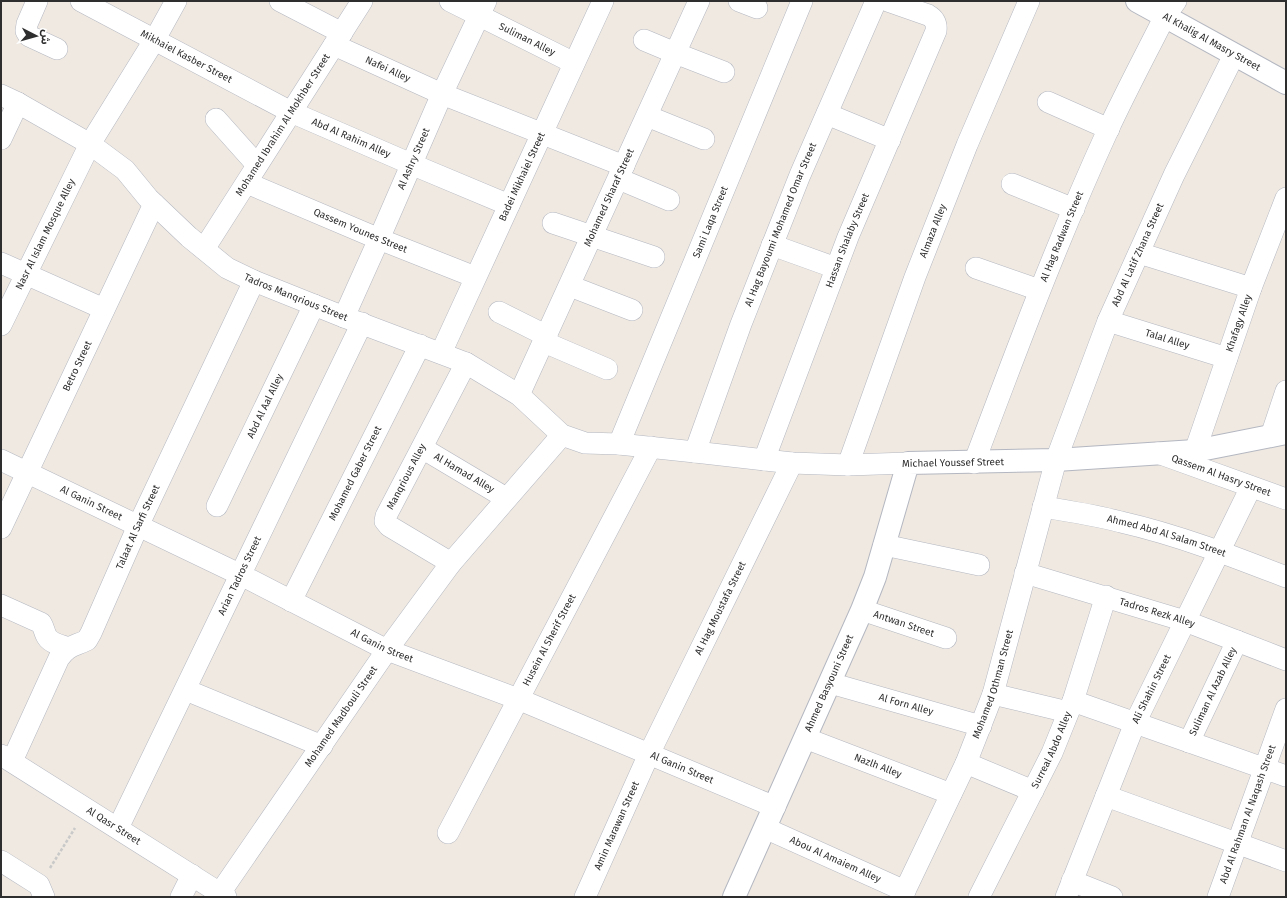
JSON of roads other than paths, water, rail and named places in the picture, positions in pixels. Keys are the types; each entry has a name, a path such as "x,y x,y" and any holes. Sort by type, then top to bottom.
{"street":[{"path":"37,1 27,24 26,31 29,36 57,49"},
{"name":"Mikhaiel Kasber Street","path":"81,1 292,112"},
{"name":"Nasr Al Islam Mosque Alley","path":"1,325 90,144 155,39 176,1"},
{"name":"Nafei Alley","path":"280,1 338,39 442,94 542,134 621,172 669,200"},
{"name":"Mohamed Ibrahim Al Mokhber Street","path":"204,249 362,1"},
{"name":"Suliman Alley","path":"450,1 483,8 574,63"},
{"name":"Badei Mikhaiel Street","path":"441,353 603,1"},
{"name":"Mohamed Sharaf Street","path":"519,395 546,339 699,1"},
{"name":"Sami Laqa Street","path":"619,444 802,1"},
{"name":"Al Hag Bayoumi Mohamed Omar Street","path":"695,452 741,324 772,244 876,1"},
{"name":"Hassan Shalaby Street","path":"764,460 848,237 933,37 936,24 934,19 928,15 888,1"},
{"name":"Almaza Alley","path":"848,465 915,277 967,145 1029,1"},
{"name":"Al Khalig Al Masry Street","path":"1137,1 1171,9 1234,56 1286,83"},
{"name":"Al Ashry Street","path":"353,320 379,240 442,94 483,8"},
{"name":"Al Hag Radwan Street","path":"974,463 1039,290 1074,209 1109,129 1171,9"},
{"path":"644,40 724,72"},
{"name":"Abd Al Latif Zhana Street","path":"1056,460 1108,321 1174,175 1234,56"},
{"path":"1,139 9,99"},
{"name":"Tadros Manqrious Street","path":"9,99 90,144 126,170 154,204 189,237 227,268 254,281 314,305 466,363 519,395 562,435 585,443 619,444"},
{"path":"1048,102 1109,129"},
{"name":"Abd Al Rahim Alley","path":"292,112 509,205"},
{"path":"827,114 890,140"},
{"path":"647,116 704,139"},
{"path":"216,120 252,174"},
{"name":"Qassem Younes Street","path":"252,174 379,240 475,277"},
{"path":"1012,184 1074,209"},
{"name":"Khafagy Alley","path":"1195,451 1251,288 1286,198"},
{"name":"Betro Street","path":"1,528 154,204"},
{"path":"553,223 654,258"},
{"path":"772,244 836,268"},
{"path":"1139,253 1251,288"},
{"path":"1,263 104,309"},
{"path":"976,268 1039,290"},
{"name":"Talaat Al Sarfi Street","path":"68,648 87,640 89,637 138,526 254,281"},
{"path":"570,286 632,310"},
{"name":"Abd Al Aal Alley","path":"217,506 314,305"},
{"path":"498,312 546,339 607,368"},
{"name":"Arian Tadros Street","path":"118,828 241,575 353,320"},
{"name":"Talal Alley","path":"1108,321 1226,358"},
{"name":"Mohamed Gaber Street","path":"291,601 420,345"},
{"name":"Manqrious Alley","path":"450,563 389,526 385,520 466,363"},
{"path":"1279,434 1286,391"},
{"name":"Michael Youssef Street","path":"619,444 792,463 848,465 1056,460 1195,451 1279,434"},
{"name":"Mohamed Madbouli Street","path":"223,895 387,650 450,563 562,435"},
{"name":"Husein Al Sherif Street","path":"448,833 651,447"},
{"name":"Al Hamad Alley","path":"422,448 506,498"},
{"name":"Qassem Al Hasry Street","path":"1157,453 1286,498"},
{"name":"Al Ganin Street","path":"1,460 241,575 387,650 518,699 775,807"},
{"name":"Mohamed Othman Street","path":"904,894 966,763 993,694 1056,460"},
{"name":"Al Hag Moustafa Street","path":"650,754 792,463"},
{"name":"Ahmed Basyouni Street","path":"734,897 862,610 875,577 908,463"},
{"name":"Ali Shahin Street","path":"1069,889 1136,723 1251,487"},
{"name":"Ahmed Abd Al Salam Street","path":"1043,507 1082,513 1122,522 1220,552 1286,578"},
{"path":"884,545 979,565"},
{"name":"Tadros Rezk Alley","path":"1026,573 1185,621 1286,660"},
{"name":"Surreal Abdo Alley","path":"979,897 1052,753 1070,707 1106,596"},
{"path":"1,605 41,623 50,641 68,648 59,658 6,758"},
{"name":"Antwan Street","path":"862,610 946,638"},
{"name":"Suliman Al Azab Alley","path":"1189,742 1236,641"},
{"name":"Al Forn Alley","path":"830,683 981,726"},
{"path":"186,690 322,746"},
{"path":"993,694 1070,707 1136,723 1286,776"},
{"name":"Abd Al Rahman Al Naqash Street","path":"1218,897 1286,709"},
{"name":"Nazlh Alley","path":"805,738 951,794"},
{"name":"Amin Marawan Street","path":"585,897 650,754"},
{"name":"Al Qasr Street","path":"6,758 223,895"},
{"path":"966,763 1033,791"},
{"path":"1106,796 1286,861"},
{"name":"Abou Al Amaiem Alley","path":"765,828 904,894"},
{"path":"1,861 42,891"},
{"path":"181,897 192,875"},
{"path":"1069,889 1112,897"}]}
